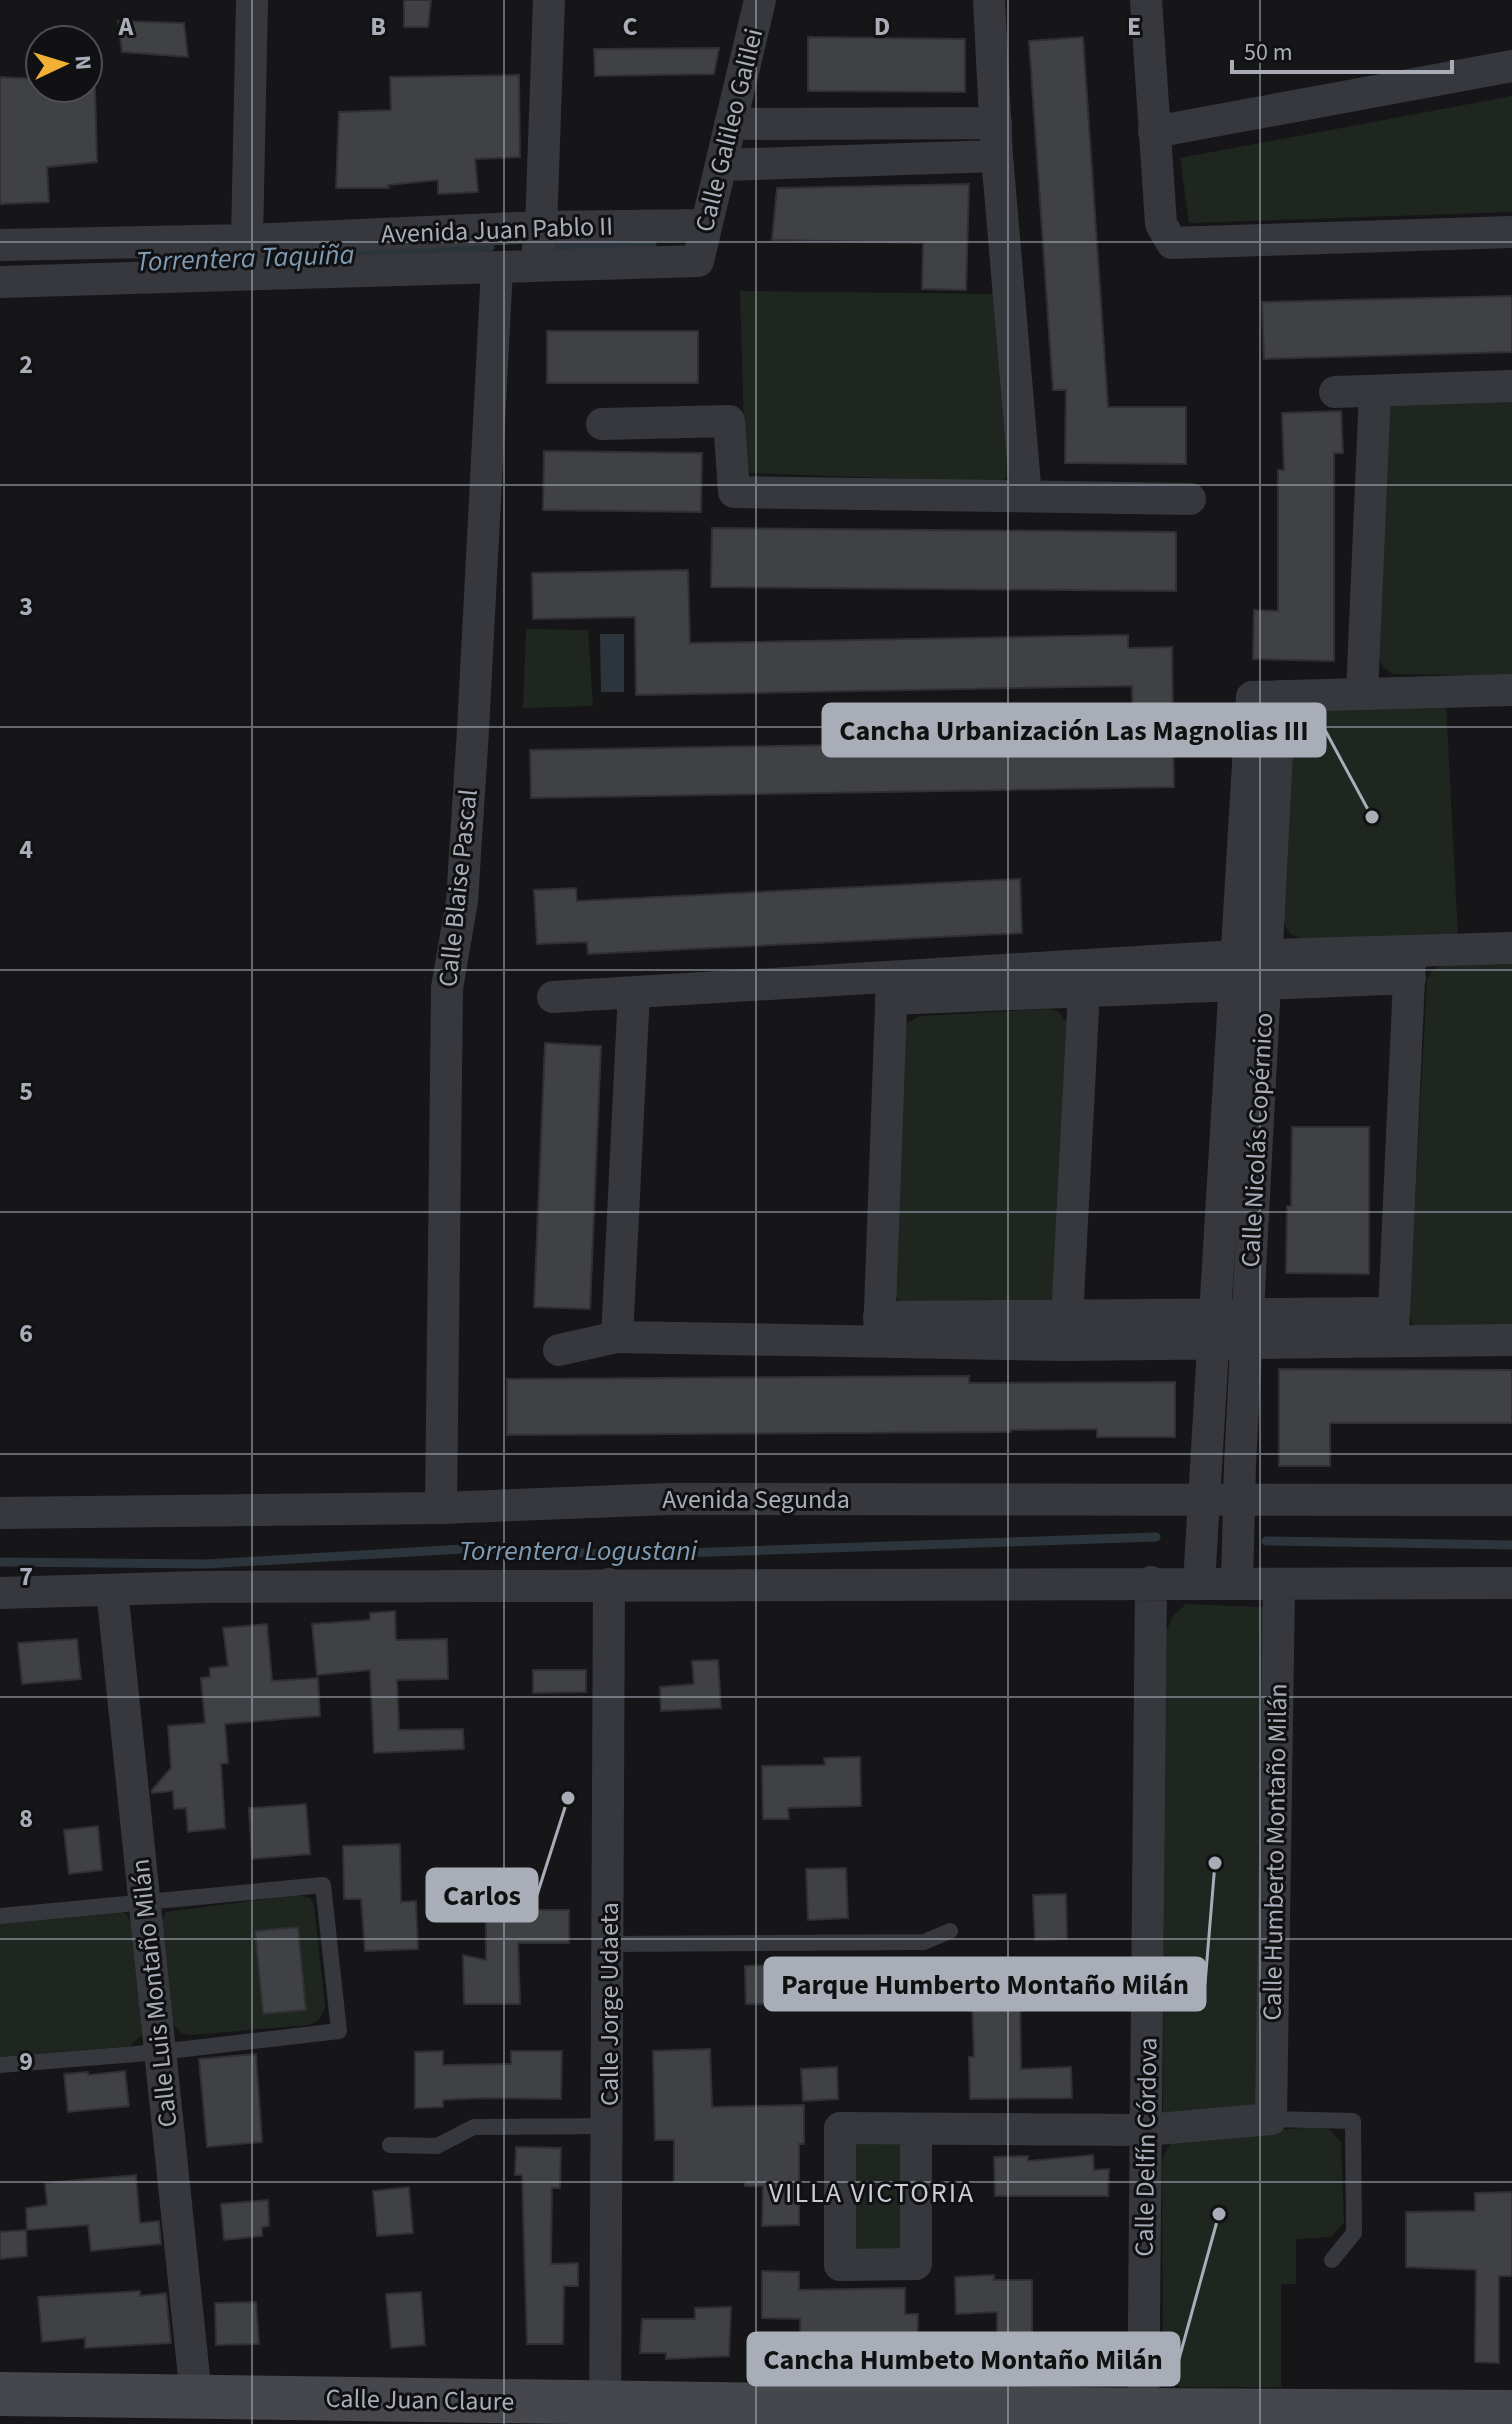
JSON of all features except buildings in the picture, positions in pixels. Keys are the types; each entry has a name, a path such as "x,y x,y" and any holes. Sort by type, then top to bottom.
{"street":[{"path":"247,240 252,0"},
{"path":"535,267 541,227 549,0"},
{"name":"Calle Galileo Galilei","path":"698,261 760,0"},
{"path":"989,0 997,156 1026,496"},
{"path":"1146,0 1161,224 1172,243 1512,232"},
{"path":"1154,132 1512,66"},
{"path":"730,124 996,123"},
{"path":"722,165 997,156"},
{"name":"Avenida Juan Pablo II","path":"0,245 247,240 541,227 705,225"},
{"name":"Avenida Juan Pablo II","path":"0,282 698,261"},
{"name":"Calle Blaise Pascal","path":"441,1508 447,988 462,901 497,268"},
{"path":"1335,392 1512,386"},
{"path":"1375,391 1362,694 1512,690"},
{"path":"602,424 729,421 734,492 1190,499"},
{"name":"Calle Nicolás Copérnico","path":"1199,1583 1214,1330 1250,970 1266,696 1362,694"},
{"path":"553,997 634,992 892,987 1410,964 1512,948"},
{"path":"1394,1328 1410,964"},
{"name":"Calle Nicolás Copérnico","path":"1237,1584 1247,1329 1250,970"},
{"path":"1066,1332 1085,978"},
{"path":"879,1330 892,987"},
{"path":"617,1337 634,992"},
{"path":"559,1350 617,1337 879,1330 1066,1332 1394,1328 1512,1340"},
{"name":"Avenida Segunda","path":"0,1513 441,1508 668,1499 1512,1500"},
{"name":"Calle Delfín Córdova","path":"1143,2417 1151,1582"},
{"path":"0,1593 215,1587 609,1584 1512,1583"},
{"name":"Calle Jorge Udaeta","path":"606,2414 609,1584"},
{"name":"Calle Humberto Montaño Milán","path":"1271,2119 1279,1585"},
{"name":"Calle Luis Montaño Milán","path":"112,1590 196,2396"},
{"path":"916,2129 916,2264 840,2265 840,2128 1146,2130 1271,2119"},
{"name":"Calle Juan Claure","path":"0,2394 80,2409 196,2396 606,2414 1143,2417 1512,2412"}],"lane":[{"path":"0,1916 323,1885 339,2031 160,2052 0,2065"},
{"path":"609,1944 924,1942 950,1931"},
{"path":"1271,2119 1353,2121 1354,2233 1332,2260"},
{"path":"390,2145 437,2146 474,2127 609,2126"}],"shaded area":[{"path":"1512,96 1512,212 1189,223 1180,158"},
{"path":"740,291 998,294 1014,465 1008,476 1001,482 750,473 745,464"},
{"path":"1512,399 1512,676 1392,674 1383,667 1378,657 1390,406 1402,402"},
{"path":"526,629 588,630 593,706 523,708"},
{"path":"600,634 624,634 624,692 601,692"},
{"path":"1446,702 1458,937 1305,941 1290,934 1282,921 1291,721 1304,711"},
{"path":"1512,964 1512,1332 1421,1331 1412,1323 1409,1313 1427,980 1432,970 1442,965"},
{"path":"1058,1011 1069,1025 1054,1296 1047,1302 901,1303 896,1296 904,1025 920,1016"},
{"path":"1186,1604 1262,1607 1269,1620 1257,2110 1163,2114 1165,1634 1173,1616"},
{"path":"297,1895 310,1898 314,1905 325,2006 320,2018 308,2025 190,2035 181,2033 169,2020 160,1924 166,1912"},
{"path":"119,1911 126,1914 131,1922 142,2035 130,2046 0,2057 0,1921"},
{"path":"1320,2127 1330,2130 1341,2142 1344,2223 1331,2237 1296,2239 1296,2284 1281,2284 1281,2387 1181,2387 1173,2383 1163,2367 1162,2170 1168,2146 1180,2136"},
{"path":"893,2138 903,2147 900,2250 894,2253 851,2249 851,2140"}],"waterway":[{"name":"Torrentera Taquiña","path":"549,247 652,244"},
{"name":"Torrentera Taquiña","path":"166,261 490,247"},
{"name":"Torrentera Logustani","path":"0,1562 206,1564 480,1548 625,1555 1156,1537"},
{"name":"Torrentera Logustani","path":"1266,1541 1512,1545"}],"place":[{"name":"Cancha Urbanización Las Magnolias III","path":"1372,817"},
{"name":"Carlos","path":"568,1798"},
{"name":"Parque Humberto Montaño Milán","path":"1215,1863"},
{"name":"Cancha Humbeto Montaño Milán","path":"1219,2214"}],"district":[{"name":"VILLA VICTORIA","path":"872,2193"}]}
